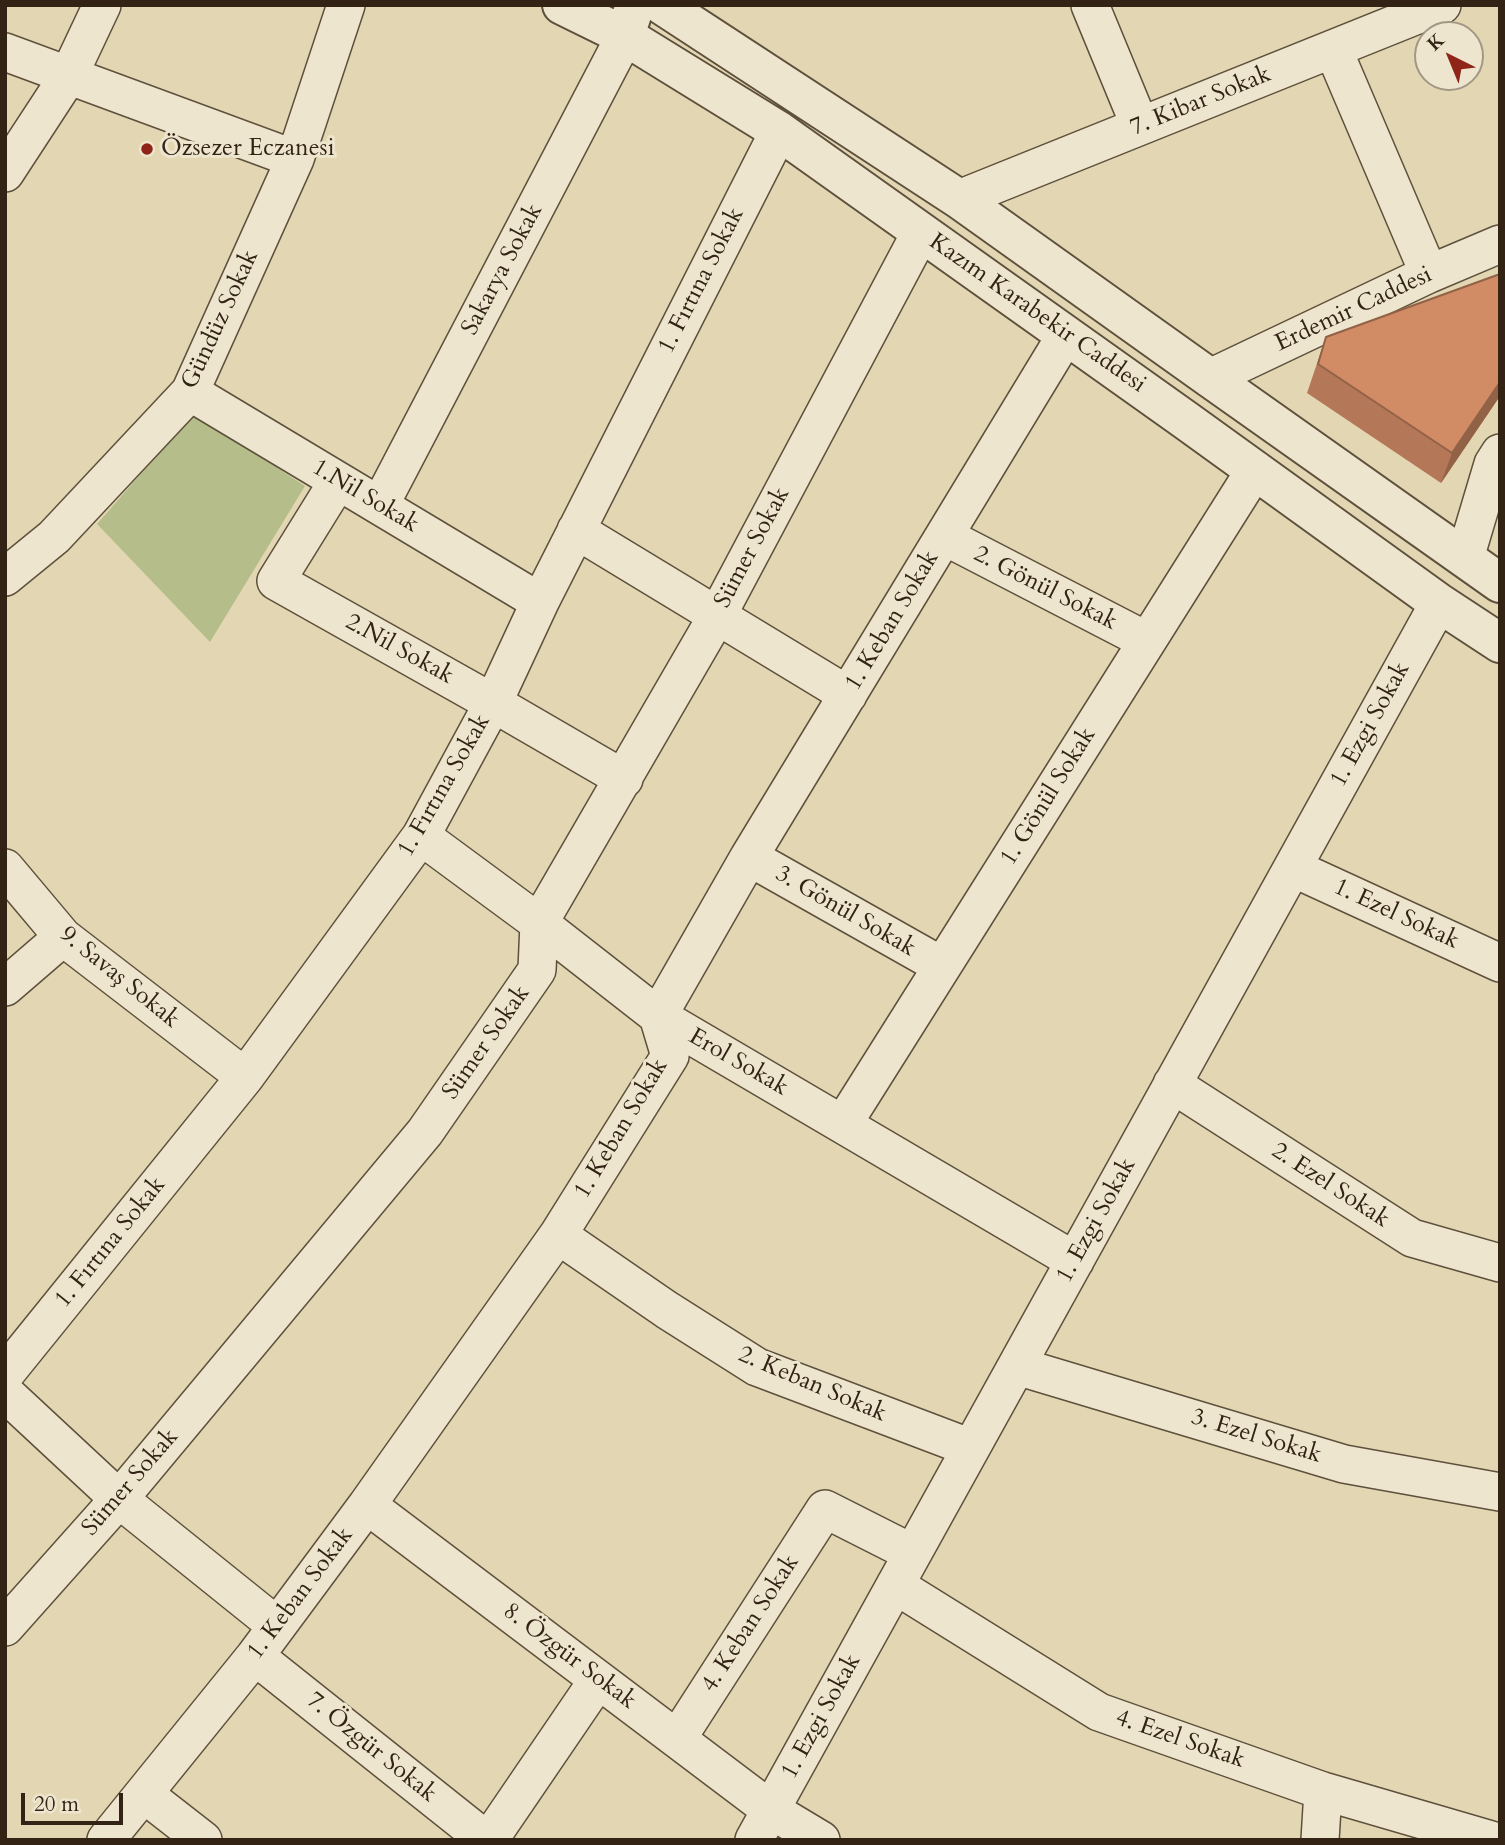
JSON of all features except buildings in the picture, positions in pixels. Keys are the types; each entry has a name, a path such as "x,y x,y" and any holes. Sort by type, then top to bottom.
{"street":[{"path":"5,173 69,75 102,5"},
{"name":"Gündüz Sokak","path":"5,578 54,537 190,392 295,159 346,5"},
{"name":"Kazım Karabekir Caddesi","path":"562,5 630,21 920,232 1439,603 1500,643"},
{"name":"Kazım Karabekir Caddesi","path":"662,5 959,198 1500,583"},
{"path":"1090,5 1140,126"},
{"name":"7. Kibar Sokak","path":"959,198 1442,5"},
{"name":"Sakarya Sokak","path":"380,505 630,21"},
{"path":"1333,49 1429,274"},
{"path":"5,52 295,159"},
{"name":"1. Fırtına Sokak","path":"5,1374 245,1077 421,836 493,703 576,530 779,131"},
{"name":"Sümer Sokak","path":"5,1627 119,1499 425,1132 537,970 539,923 717,616 920,232"},
{"name":"Erdemir Caddesi","path":"1210,379 1429,274 1500,244"},
{"name":"1. Keban Sokak","path":"107,1840 255,1656 368,1505 558,1235 670,1056 658,1016 749,857 1066,335"},
{"path":"1184,419 1210,379"},
{"name":"1.Nil Sokak","path":"190,392 540,602"},
{"path":"1439,603 1465,558 1493,464 1500,453"},
{"name":"1. Gönül Sokak","path":"843,1124 1255,470"},
{"name":"2.Nil Sokak","path":"338,481 276,581 624,779"},
{"path":"1465,558 1500,525"},
{"path":"576,530 848,695"},
{"name":"2. Gönül Sokak","path":"944,536 1147,641"},
{"name":"1. Ezgi Sokak","path":"762,1825 1439,603"},
{"name":"Erol Sokak","path":"421,836 658,1016 1075,1261"},
{"name":"3. Gönül Sokak","path":"749,857 942,966"},
{"name":"9. Savaş Sokak","path":"5,868 63,937 245,1077"},
{"name":"1. Ezel Sokak","path":"1293,868 1500,963"},
{"path":"5,987 63,937"},
{"name":"2. Ezel Sokak","path":"1172,1084 1412,1238 1500,1263"},
{"name":"2. Keban Sokak","path":"558,1235 667,1310 757,1367 971,1448"},
{"name":"3. Ezel Sokak","path":"1017,1366 1344,1464 1500,1492"},
{"path":"5,1393 119,1499 277,1626"},
{"name":"8. Özgür Sokak","path":"368,1505 677,1739 762,1825 821,1840"},
{"name":"4. Keban Sokak","path":"677,1739 825,1509 912,1553"},
{"name":"4. Ezel Sokak","path":"895,1585 1099,1712 1323,1791 1491,1840"},
{"name":"7. Özgür Sokak","path":"255,1656 488,1840"},
{"path":"488,1840 598,1680"},
{"path":"1320,1840 1323,1791"},
{"path":"144,1794 203,1840"}],"green space":[{"path":"194,413 305,486 210,642 97,524"}],"place":[{"name":"Özsezer Eczanesi","path":"147,149"}]}
